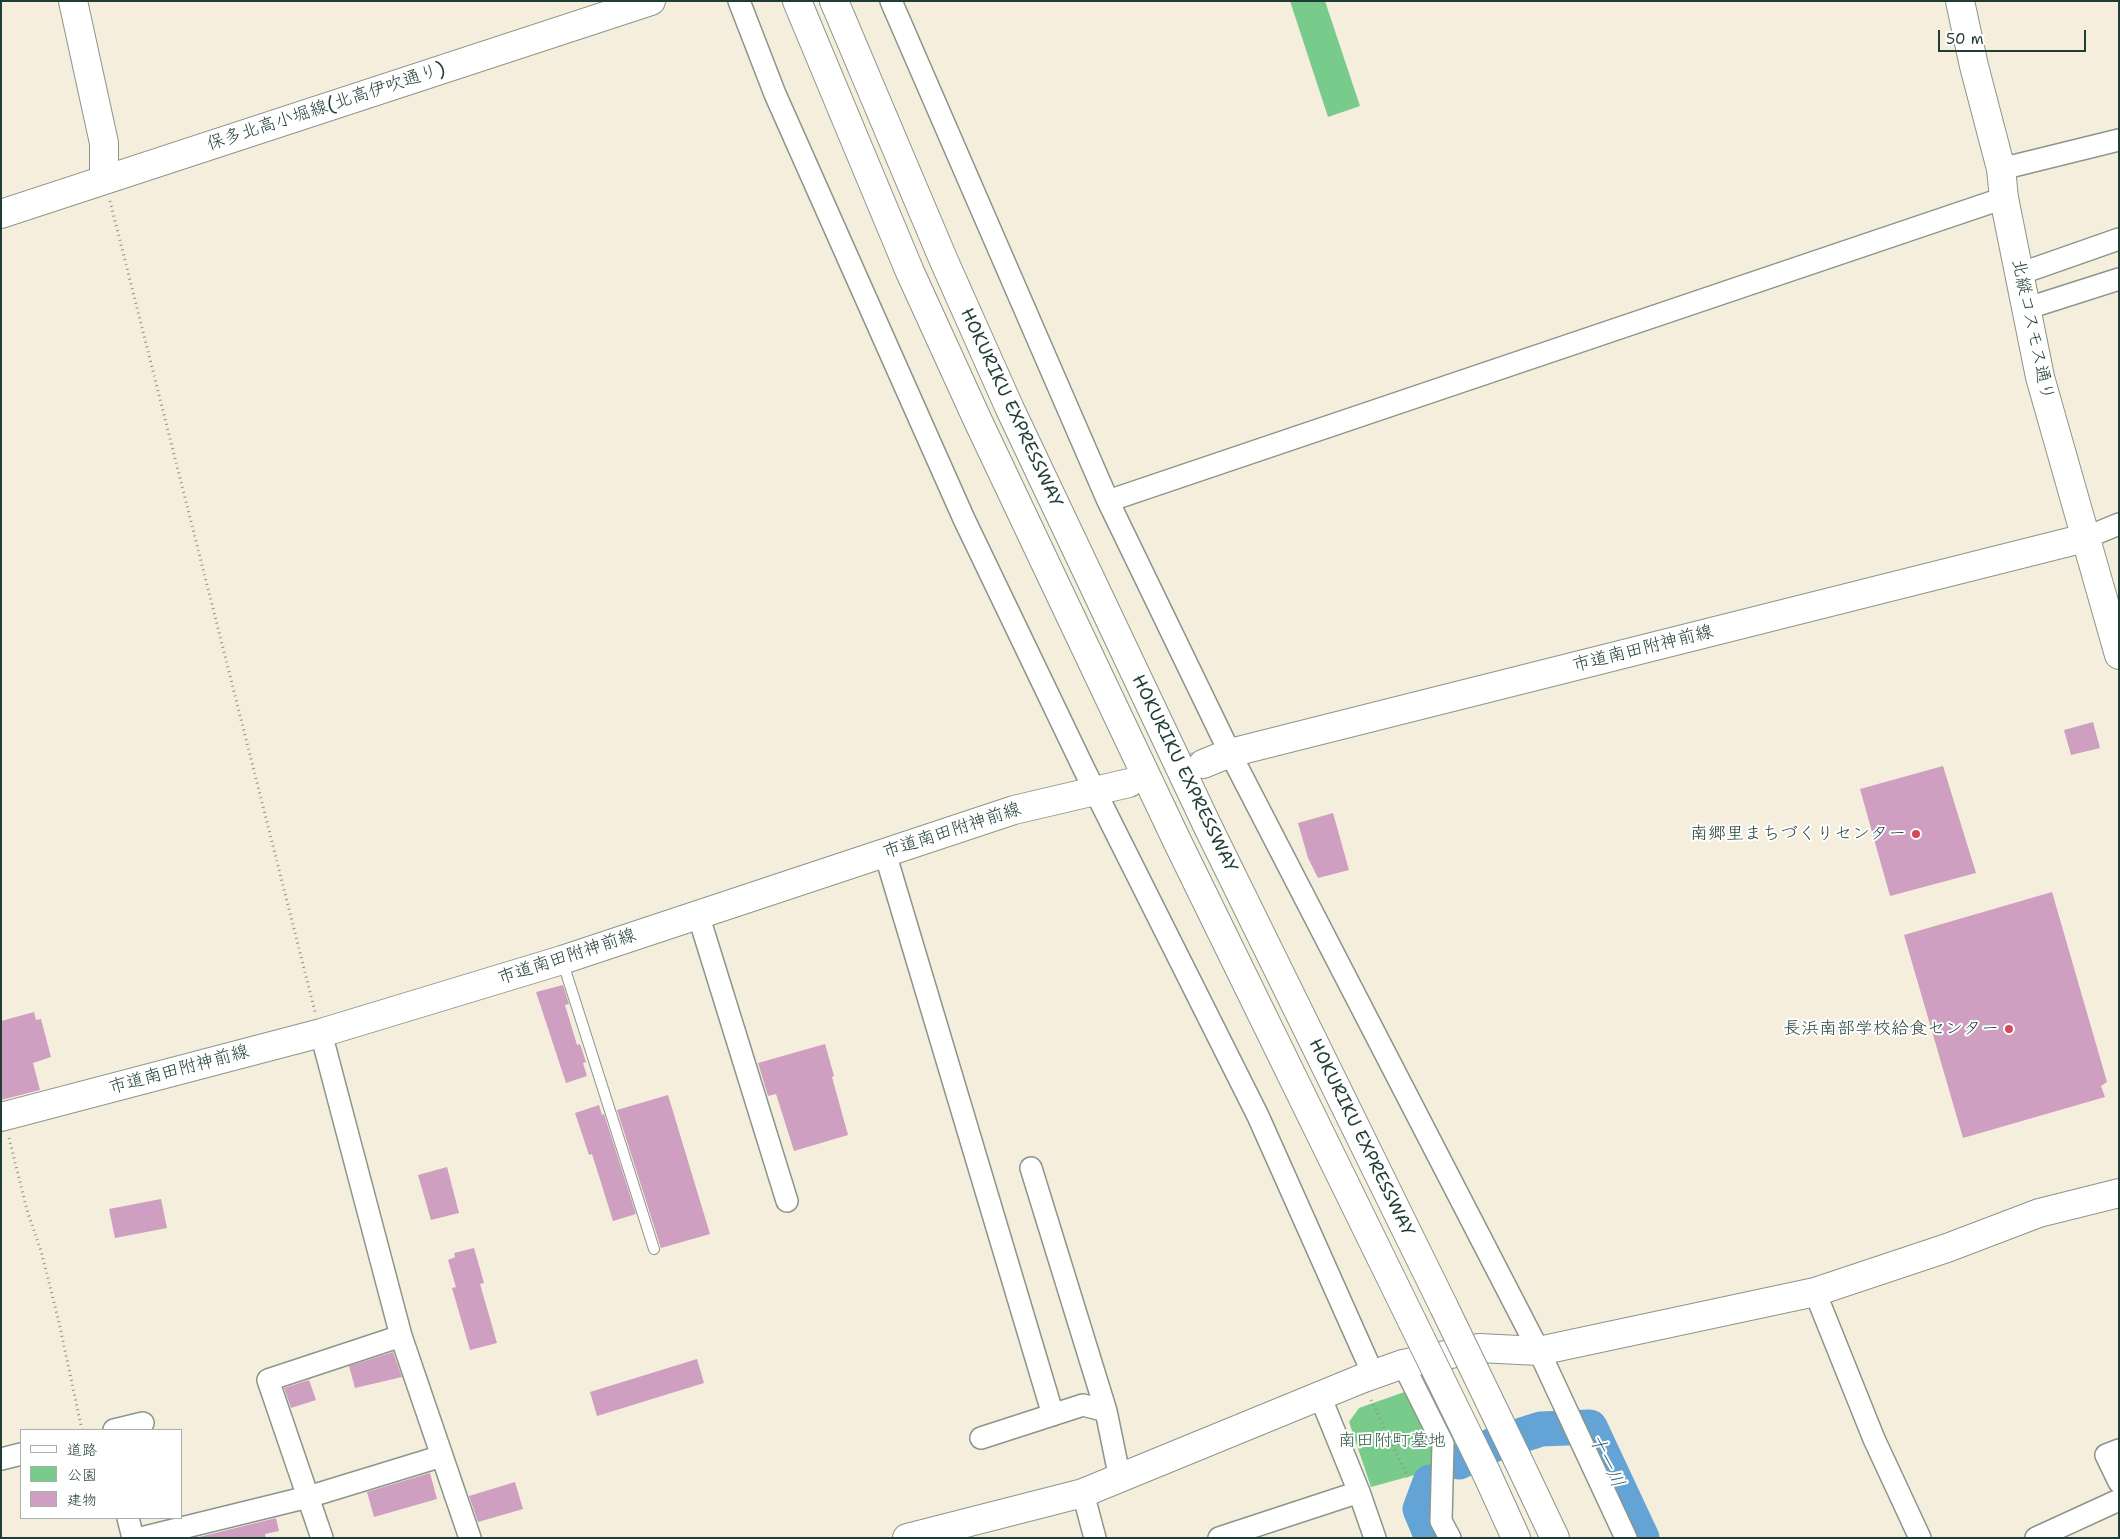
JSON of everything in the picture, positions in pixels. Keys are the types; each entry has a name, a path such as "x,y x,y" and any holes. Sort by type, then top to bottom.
{"main road":[{"path":"73,1 104,143 104,179"},
{"name":"保多北高小堀線(北高伊吹通り)","path":"1,214 651,1"},
{"name":"北縦コスモス通り","path":"1960,1 1974,66 2001,169 2004,198 2040,377 2119,655"},
{"name":"HOKURIKU EXPRESSWAY","path":"836,5 944,261 1014,418 1208,827 1444,1307 1554,1538"},
{"name":"HOKURIKU EXPRESSWAY","path":"801,11 902,254 978,421 1178,843 1486,1472 1516,1538"},
{"name":"市道南田附神前線","path":"1203,764 1230,753 2085,538"},
{"name":"市道南田附神前線","path":"3,1117 321,1033 562,960 1014,810 1129,783"},
{"path":"906,1538 1083,1493 1367,1376 1403,1364 1479,1348 1539,1351 1815,1292 1947,1248 2039,1213 2119,1193"}],"street":[{"path":"739,1 779,103 964,519 1095,791 1258,1116 1367,1376"},
{"path":"891,1 1108,501 1230,753 1539,1351 1626,1538"},
{"path":"2001,169 2119,140"},
{"path":"1108,501 2004,198"},
{"path":"2019,274 2119,238"},
{"path":"2025,309 2119,279"},
{"path":"2085,538 2119,524"},
{"path":"885,853 1053,1415"},
{"path":"698,914 787,1202"},
{"path":"321,1033 401,1336 470,1538"},
{"path":"1031,1168 1106,1411 1120,1479"},
{"path":"1815,1292 1874,1440 1920,1538"},
{"path":"322,1538 268,1380 401,1336"},
{"path":"1403,1364 1443,1444 1441,1521 1450,1538"},
{"path":"1320,1396 1359,1492 1375,1538"},
{"path":"981,1438 1084,1405 1106,1411"},
{"path":"118,1429 143,1423"},
{"path":"2119,1450 2106,1455 2119,1482"},
{"path":"1,1459 20,1454"},
{"path":"141,1538 308,1497 442,1456"},
{"path":"1219,1538 1359,1492"},
{"path":"1083,1493 1095,1538"},
{"path":"2036,1538 2119,1500"},
{"path":"128,1519 132,1538"}],"lane":[{"path":"562,960 654,1249"}],"path":[{"path":"104,179 321,1033"},
{"path":"3,1117 58,1318 82,1429"},
{"path":"1367,1376 1408,1477"}],"green space":[{"path":"1290,1 1325,1 1360,106 1328,117"},
{"name":"南田附町墓地","path":"1410,1390 1440,1468 1371,1487 1349,1422 1359,1408"}],"building":[{"path":"2093,722 2100,748 2071,755 2064,730"},
{"path":"1943,766 1976,873 1890,896 1860,789"},
{"path":"1333,813 1349,870 1318,878 1308,858 1298,823"},
{"path":"2052,892 2107,1082 2101,1086 2105,1097 1963,1138 1904,935"},
{"path":"563,985 569,1004 565,1005 577,1045 580,1044 586,1062 583,1063 587,1076 566,1083 536,992"},
{"path":"34,1012 36,1020 41,1019 51,1057 33,1063 40,1090 1,1100 1,1021"},
{"path":"825,1044 848,1135 794,1151 776,1094 768,1096 758,1063"},
{"path":"668,1095 710,1234 661,1248 617,1110"},
{"path":"599,1105 602,1115 604,1114 636,1214 613,1221 592,1154 589,1155 575,1113"},
{"path":"447,1167 459,1213 431,1220 418,1175"},
{"path":"161,1199 167,1228 115,1238 109,1209"},
{"path":"474,1248 484,1283 480,1284 497,1343 470,1350 452,1288 456,1287 448,1260 455,1257 454,1253"},
{"path":"393,1352 402,1377 355,1388 349,1366"},
{"path":"697,1359 704,1383 597,1416 590,1392"},
{"path":"309,1380 316,1400 291,1408 284,1388"},
{"path":"430,1473 437,1499 374,1517 367,1492"},
{"path":"515,1482 523,1509 478,1522 469,1496"},
{"path":"276,1518 279,1531 265,1534 266,1538 195,1538"}],"waterway":[{"name":"十一川","path":"1459,1462 1497,1443 1541,1429 1590,1427 1642,1538"},
{"name":"十一川","path":"1430,1482 1420,1509 1432,1538"}],"tunnel":[{"path":"1129,783 1203,764"}],"place":[{"name":"南郷里まちづくりセンター","path":"1916,834"},
{"name":"長浜南部学校給食センター","path":"2009,1029"}]}
